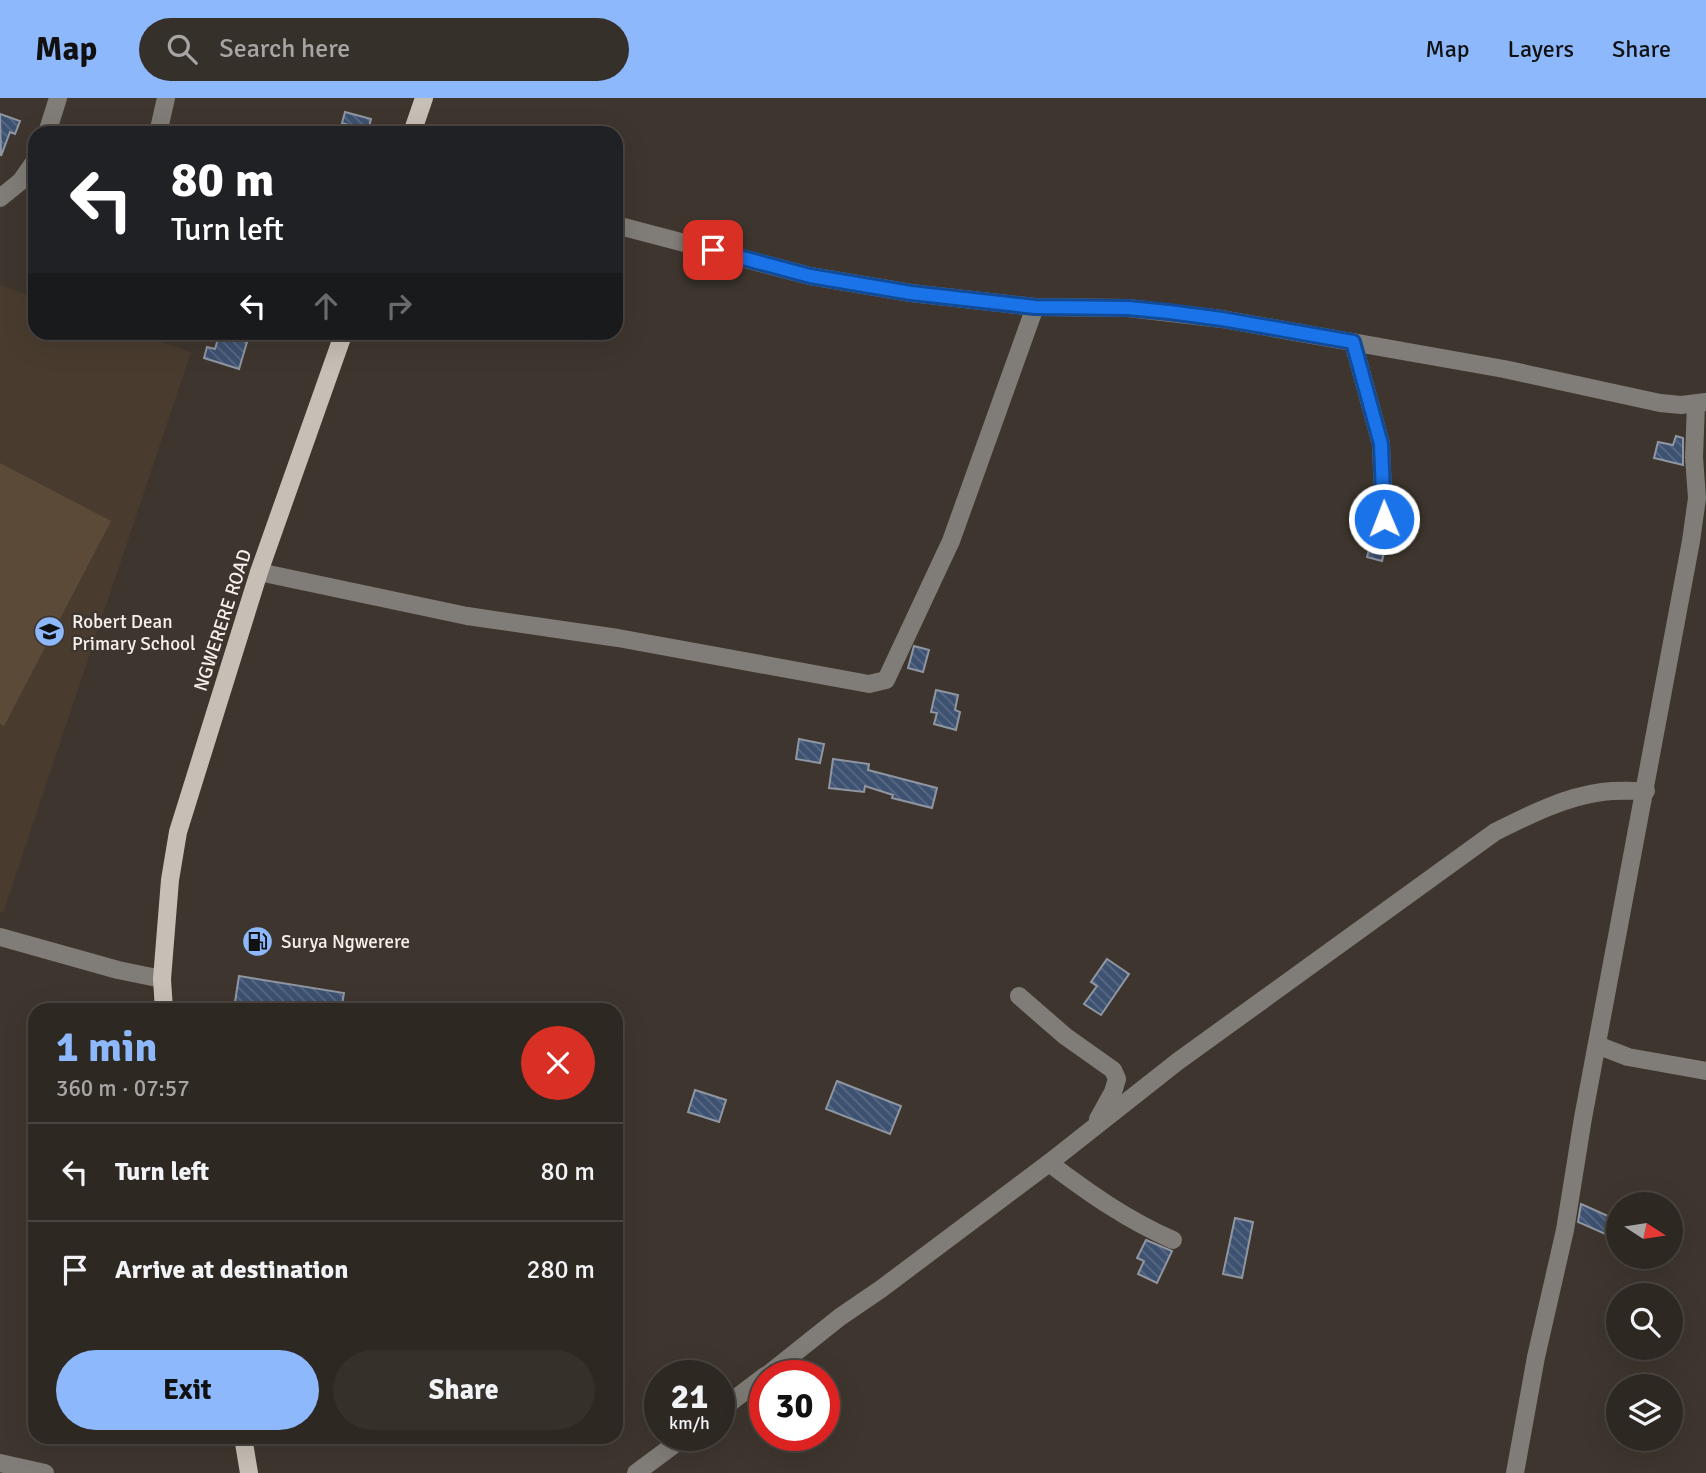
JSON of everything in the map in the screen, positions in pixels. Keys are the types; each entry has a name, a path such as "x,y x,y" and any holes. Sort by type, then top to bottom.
{"main road":[{"path":"414,126 424,98"},
{"name":"NGWERERE ROAD","path":"164,1003 162,979 170,880 178,832 258,572 341,340"},
{"path":"244,1444 249,1473"}],"street":[{"path":"49,126 58,98"},
{"path":"160,126 166,98"},
{"path":"0,198 28,170"},
{"path":"623,227 810,276 911,293 1035,307 1128,308 1222,319 1504,369 1660,403 1701,404 1694,419 1695,516 1565,1230 1536,1357 1515,1473"},
{"path":"258,572 467,616 618,638 869,684 886,680 951,541 1035,307"},
{"path":"1353,342 1381,444 1384,519"},
{"path":"785,1360 1049,1163 1177,1062 1495,832 1540,809 1592,793 1646,791"},
{"path":"0,937 118,970 162,979"},
{"path":"1019,996 1065,1036 1112,1070 1117,1079 1103,1112 1088,1132"},
{"path":"1597,1045 1628,1057 1706,1071"},
{"path":"1049,1163 1130,1220 1173,1240"},
{"path":"735,1399 749,1388"},
{"path":"636,1473 666,1451"},
{"path":"0,1463 45,1473"}],"shaded area":[{"name":"Robert Dean Primary School","path":"0,285 28,295 28,340 156,340 191,352 3,913 0,912"},
{"path":"0,463 111,521 4,726 0,724"}],"building":[{"path":"345,112 371,119 369,126 342,123"},
{"path":"0,114 20,121 15,134 10,132 1,156"},
{"path":"218,340 248,340 239,369 204,358 207,347 215,349"},
{"path":"1676,436 1683,438 1683,465 1654,458 1658,442 1673,445"},
{"path":"1375,526 1384,530 1390,529 1382,561 1367,557"},
{"path":"914,646 929,650 923,672 908,668"},
{"path":"936,690 958,695 955,710 960,712 956,730 934,724 937,713 931,712"},
{"path":"799,739 824,744 820,763 796,759"},
{"path":"833,759 869,764 868,770 937,788 932,808 892,798 893,795 865,786 864,792 829,788"},
{"path":"1107,959 1129,974 1101,1015 1084,1004 1097,986 1091,982"},
{"path":"239,976 344,993 342,1003 235,1002"},
{"path":"837,1081 901,1106 890,1134 826,1109"},
{"path":"695,1090 726,1100 719,1122 688,1112"},
{"path":"1581,1204 1606,1215 1606,1234 1578,1222"},
{"path":"1235,1218 1253,1222 1242,1278 1223,1274"},
{"path":"1146,1240 1172,1251 1157,1283 1138,1274 1144,1261 1137,1258"}],"place":[{"name":"Robert Dean Primary School","path":"49,632"},
{"name":"Surya Ngwerere","path":"258,941"}],"route":[{"path":"713,250 810,276 911,293 1035,307 1128,308 1169,312 1353,342 1381,444 1384,519"}]}
